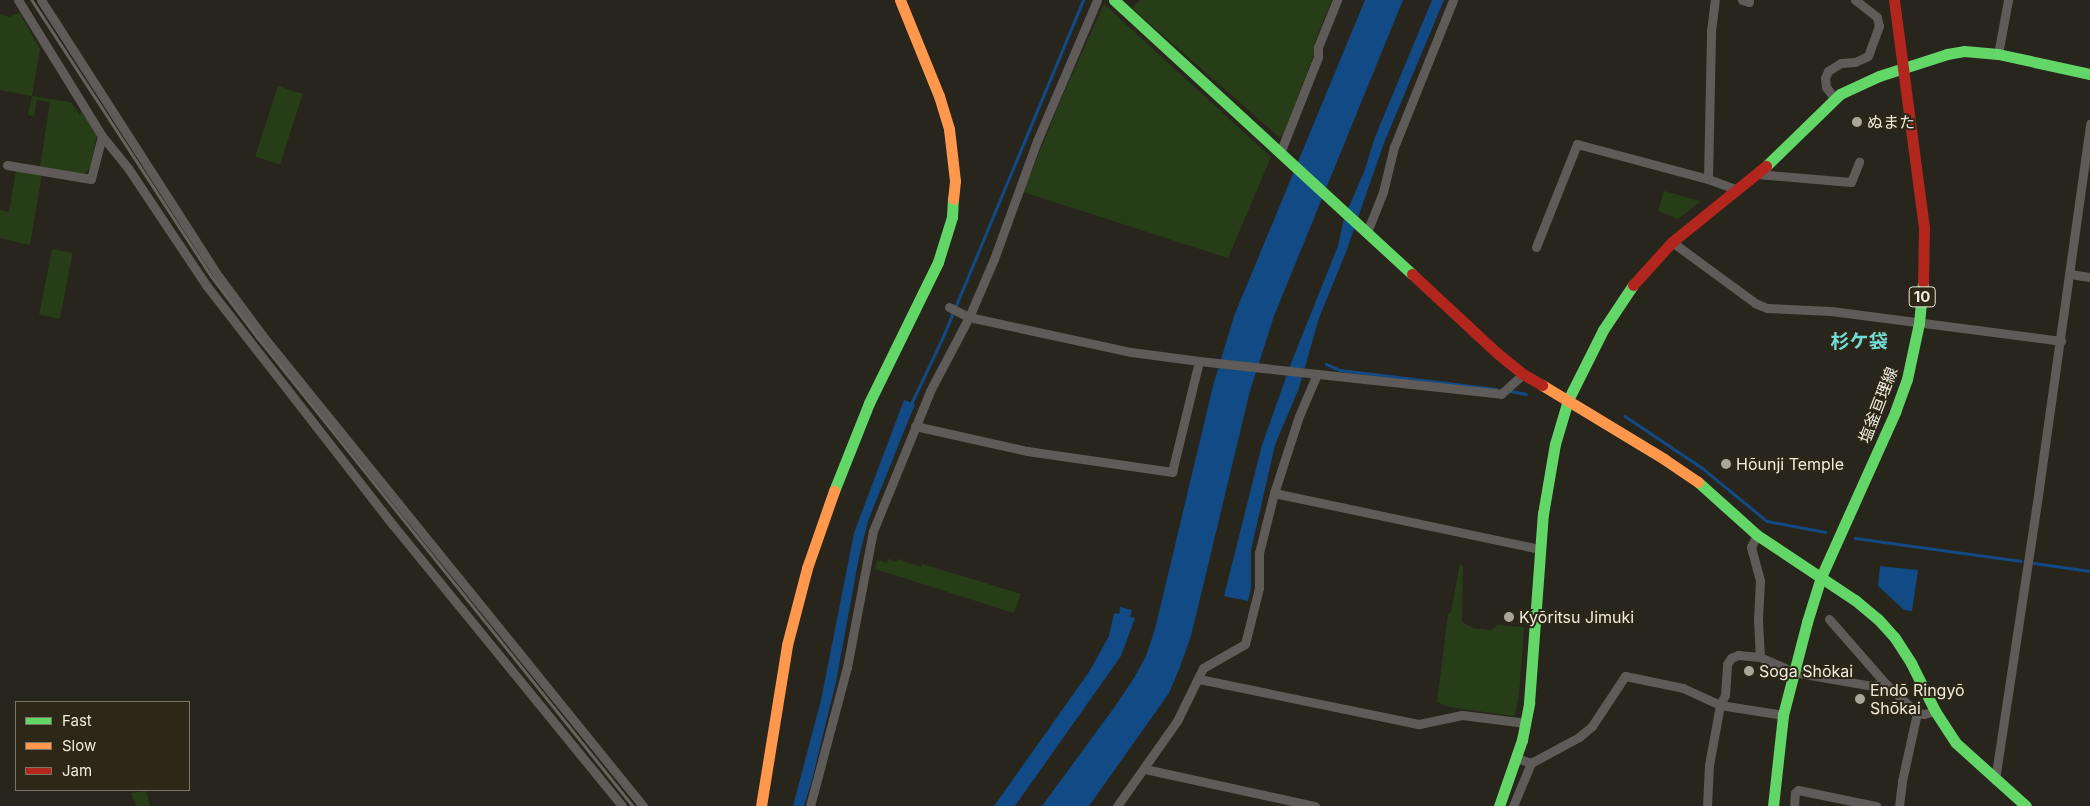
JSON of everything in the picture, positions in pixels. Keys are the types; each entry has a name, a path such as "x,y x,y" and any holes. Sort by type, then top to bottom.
{"street":[{"path":"18,0 102,136 128,168 206,285 393,525 622,806"},
{"path":"41,0 178,215 219,277 251,320 643,806"},
{"path":"761,806 787,645 806,568 845,459 869,403 938,262 952,217 955,181 950,129 939,96 900,0"},
{"path":"810,806 847,667 873,531 930,391 994,259 1037,141 1097,0"},
{"path":"1114,0 1497,353 1523,374 1568,400 1698,483 1757,534 1821,577 1878,619 1895,638 1911,663 1935,711 1956,742 2026,806"},
{"path":"1280,153 1318,57 1318,47 1337,0"},
{"path":"1365,230 1383,192 1394,147 1453,0"},
{"path":"1708,179 1711,31 1715,0"},
{"path":"1742,0 1749,2 1749,0"},
{"path":"1835,99 1826,86 1825,78 1828,71 1841,62 1855,62 1868,56 1879,26 1872,12 1855,0"},
{"name":"塩釜亘理線","path":"1773,806 1783,715 1792,672 1821,577 1895,412 1907,379 1919,323 1924,277 1924,227 1918,171 1901,68 1894,0"},
{"path":"1998,54 2008,0"},
{"path":"1499,806 1526,723 1531,686 1540,549 1549,472 1568,400 1603,330 1632,287 1672,242 1735,189 1757,174 1835,99 1879,76 1964,51 1998,54 2090,74"},
{"path":"1996,780 2070,274 2085,194 2090,124"},
{"path":"7,165 91,179 102,136"},
{"path":"1536,247 1577,144 1708,179 1735,189"},
{"path":"1757,174 1851,182 1859,162"},
{"path":"1672,242 1754,303 1767,308 1831,311 2060,341"},
{"path":"2070,274 2090,277"},
{"path":"950,307 967,316 1131,352 1212,363 1282,369 1501,394 1523,374"},
{"path":"915,426 1028,451 1172,472 1199,361"},
{"path":"1117,806 1145,769 1177,721 1204,668 1245,644 1259,588 1259,553 1274,493 1315,373"},
{"path":"1274,493 1540,549"},
{"path":"1757,534 1751,548 1760,580 1758,620 1760,657"},
{"path":"1829,619 1886,684 1917,713 1924,714 1935,711"},
{"path":"1707,806 1709,765 1720,705 1725,694 1727,664 1731,658 1738,655 1760,657 1792,672 1872,686 1886,684"},
{"path":"1513,806 1531,763 1579,737 1592,726 1625,676 1683,688 1720,705 1783,715"},
{"path":"1199,679 1418,724 1462,715 1526,723"},
{"path":"1899,806 1902,781 1917,713"},
{"path":"1516,758 1531,763"},
{"path":"1145,769 1315,806"},
{"path":"1794,806 1795,793 1798,790 1876,806"}],"green space":[{"path":"1140,0 1332,0 1314,44 1315,52 1283,135 1279,137 1132,8"},
{"path":"1104,4 1271,157 1228,258 1023,192 1062,97"},
{"path":"20,13 40,49 32,96 0,90 0,14 9,17"},
{"path":"278,86 303,94 280,164 255,156"},
{"path":"32,96 71,102 80,116 81,110 97,134 91,167 84,174 40,167 50,102 37,100 34,116 28,115"},
{"path":"16,171 42,174 30,245 0,238 0,210 9,212"},
{"path":"1664,191 1701,201 1678,219 1658,211"},
{"path":"52,249 73,253 60,319 39,315"},
{"path":"888,559 897,562 898,559 921,567 922,564 1021,594 1014,613 875,569 877,560 887,563"},
{"path":"1460,563 1463,567 1462,622 1473,628 1490,630 1498,625 1524,627 1519,695 1513,716 1449,707 1437,702 1448,614 1451,612"},
{"path":"146,791 150,806 136,806 131,793"}],"water":[{"path":"1365,0 1403,0 1274,316 1250,391 1191,636 1180,667 1169,693 1089,806 1042,806 1116,705 1146,656 1155,629 1213,386 1234,316"},
{"path":"1432,0 1444,0 1384,143 1346,252 1319,318 1299,388 1275,445 1251,550 1251,587 1248,601 1224,596 1262,445 1291,363 1338,246 1344,218 1364,172 1375,137"},
{"path":"904,400 915,404 868,521 859,557 836,682 811,784 804,806 793,806 821,700 854,533"},
{"path":"1880,566 1918,570 1912,611 1904,610 1878,586"},
{"path":"1120,607 1132,610 1130,617 1135,618 1121,656 1015,806 994,806 1089,672 1109,636 1114,613 1119,614"}],"waterway":[{"path":"910,406 942,339 1083,0"},
{"path":"1326,364 1340,370 1496,389"},
{"path":"1511,391 1526,394"},
{"path":"1625,416 1701,467 1767,521 1825,532"},
{"path":"1855,538 2020,561"},
{"path":"2034,563 2090,571"}],"railway":[{"path":"32,0 212,277 258,338 633,806"}],"traffic: fast":[{"path":"1114,0 1412,274"},
{"path":"1766,166 1840,94 1879,76 1947,54 1964,51 1998,54 2090,74"},
{"path":"834,491 869,403 938,262 952,217 953,199"},
{"path":"1773,806 1783,715 1807,622 1821,577 1895,412 1907,379 1919,323 1923,282"},
{"path":"1499,806 1522,740 1529,703 1543,514 1555,444 1568,400 1603,330 1633,285"},
{"path":"1698,482 1757,535 1855,600 1878,619 1895,638 1911,663 1935,711 1956,743 2026,806"}],"traffic: slow":[{"path":"900,0 939,96 949,129 955,181 953,199"},
{"path":"1542,385 1664,459 1698,482"},
{"path":"761,806 787,645 807,568 834,491"}],"traffic: jam":[{"path":"1894,0 1924,227 1923,282"},
{"path":"1633,285 1672,242 1766,166"},
{"path":"1412,274 1497,353 1523,374 1542,385"}],"place":[{"name":"ぬまた","path":"1857,122"},
{"name":"Hōunji Temple","path":"1726,464"},
{"name":"Kyōritsu Jimuki","path":"1509,617"},
{"name":"Soga Shōkai","path":"1749,671"},
{"name":"Endō Ringyō Shōkai","path":"1860,699"}],"district":[{"name":"杉ケ袋","path":"1859,342"}]}
